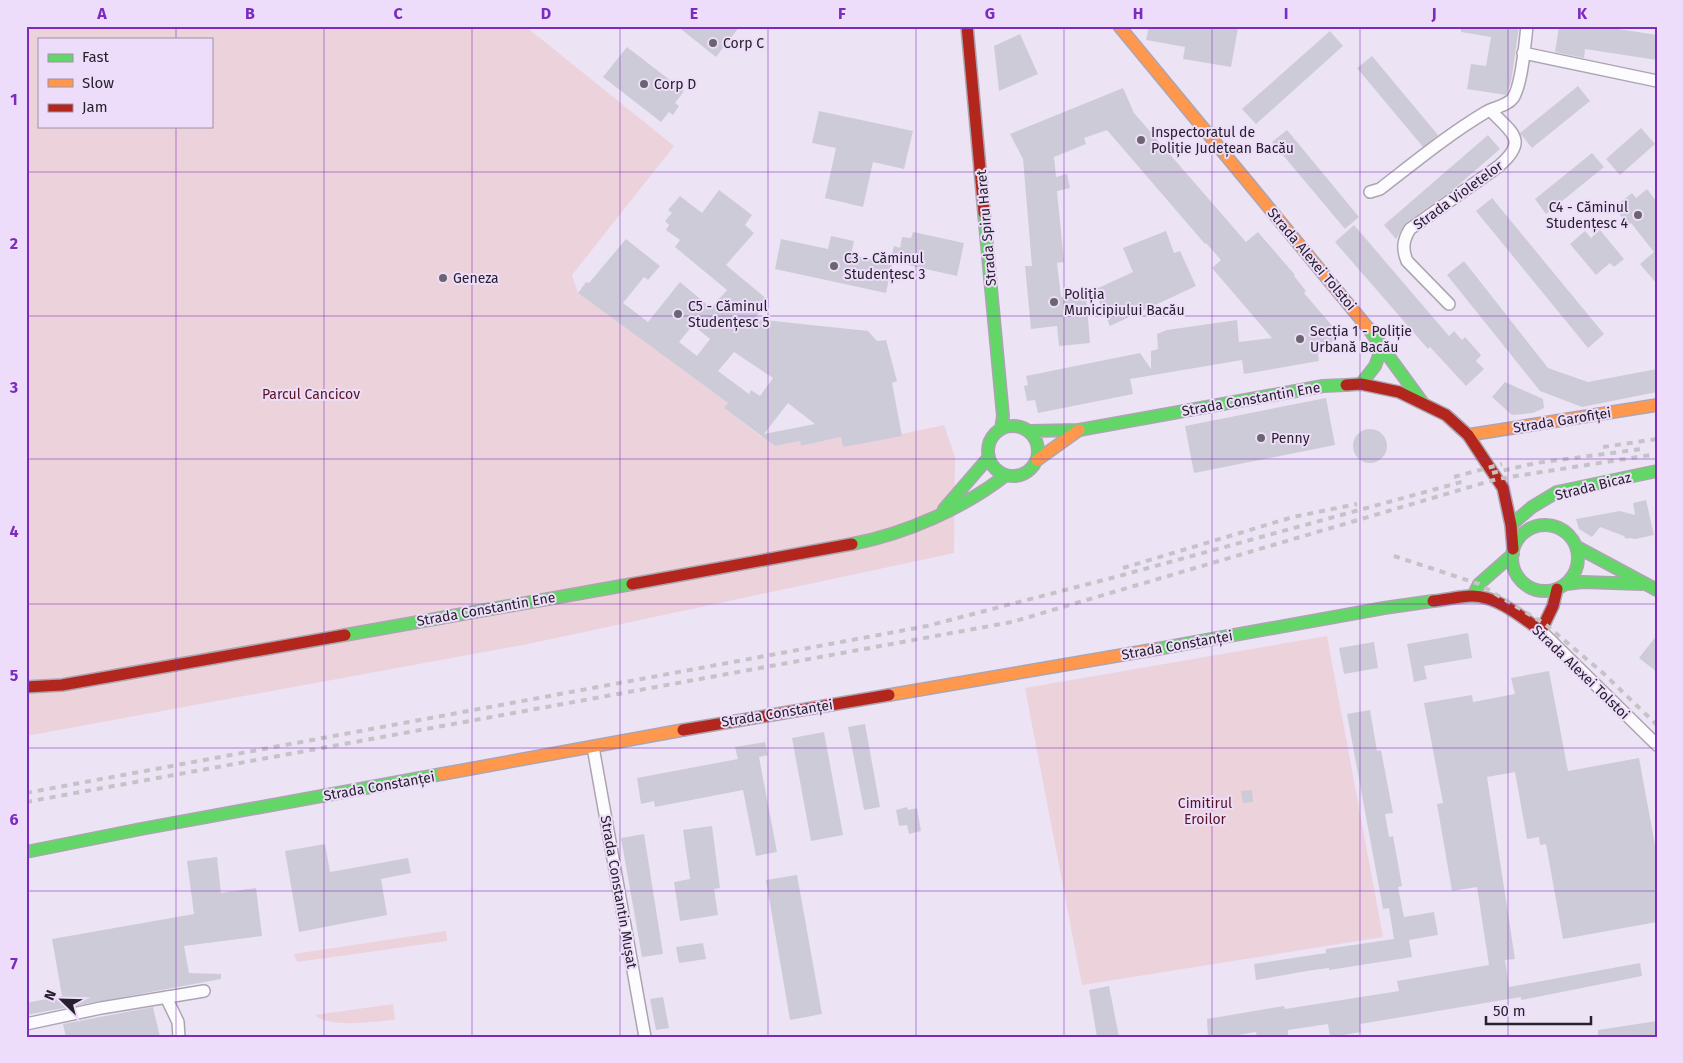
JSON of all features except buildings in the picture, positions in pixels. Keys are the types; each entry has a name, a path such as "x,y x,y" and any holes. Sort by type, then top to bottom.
{"street":[{"name":"Strada Spiru Haret","path":"967,26 1003,416 1001,429"},
{"name":"Strada Alexei Tolstoi","path":"1119,26 1383,345 1422,402 1446,416 1468,435 1503,488 1511,525 1513,564 1521,581 1529,587 1547,591 1583,582 1620,582 1653,587"},
{"path":"1370,192 1380,189 1464,125 1513,99 1519,80 1527,26"},
{"path":"1523,53 1657,81"},
{"name":"Strada Violetelor","path":"1449,304 1407,261 1403,245 1405,236 1410,229 1492,171 1510,156 1515,148 1512,132 1490,110"},
{"path":"1361,384 1370,375 1383,345"},
{"name":"Strada Constantin Ene","path":"1030,431 1079,430 1323,386 1361,384 1399,392 1422,402"},
{"name":"Strada Garofiței","path":"1468,435 1657,405"},
{"path":"1010,426 1021,426 1030,431 1036,439 1039,450 1037,460 1031,469 1022,475 1014,476 1006,476 998,472 992,465 989,457 990,441 1001,429 1010,426"},
{"name":"Strada Constantin Ene","path":"1037,460 1079,430"},
{"name":"Strada Constantin Ene","path":"941,512 989,457"},
{"name":"Strada Bicaz","path":"1511,525 1525,502 1557,492 1657,471"},
{"name":"Strada Constantin Ene","path":"26,686 62,685 855,544 916,526 941,512 964,503 987,490 1006,476"},
{"name":"Strada Alexei Tolstoi","path":"1503,488 1570,536 1576,547 1653,587"},
{"path":"1473,596 1478,584 1513,552 1517,540 1524,533 1531,528 1550,525 1559,528"},
{"path":"1541,631 1561,586 1573,576 1577,567 1576,547"},
{"name":"Strada Alexei Tolstoi","path":"1473,596 1492,601 1514,612 1541,631 1657,745"},
{"name":"Strada Constanței","path":"26,852 140,829 593,748 728,721 994,678 1384,608 1473,596"},
{"name":"Strada Constantin Mușat","path":"593,748 645,1037"},
{"path":"26,1024 204,991"},
{"path":"166,997 178,1022 179,1037"}],"green space":[{"name":"Parcul Cancicov","path":"26,26 525,26 674,146 572,275 578,293 728,403 725,409 762,437 770,433 773,446 800,441 801,446 841,437 843,447 944,425 955,457 954,553 528,644 26,736"},
{"name":"Cimitirul Eroilor","path":"1327,636 1383,937 1082,985 1025,688"},
{"path":"446,931 447,941 297,962 294,954"},
{"path":"393,1004 395,1020 342,1023 331,1022 315,1015"}],"railway":[{"path":"1603,447 1657,439"},
{"path":"1492,473 1536,463 1642,449"},
{"path":"26,802 1012,622 1497,479 1657,454"},
{"path":"1454,477 1502,464"},
{"path":"26,793 927,626 1119,576 1465,481"},
{"path":"1123,568 1293,517 1357,504"},
{"path":"1394,556 1479,584 1545,624 1603,673 1657,725"}],"traffic: fast":[{"path":"984,213 1003,416 1001,429"},
{"path":"1368,328 1422,402"},
{"path":"1361,384 1375,366 1383,345"},
{"path":"1030,431 1079,430 1323,386 1346,385"},
{"path":"1008,426 1018,426 1031,433 1038,446 1038,451 1038,456 1031,469 1018,476 1008,476 999,472 992,465 988,456 988,446 992,437 999,430 1008,426"},
{"path":"944,509 989,457"},
{"path":"1511,525 1532,507 1557,492 1657,471"},
{"path":"852,544 893,534 933,518 972,498 1006,475"},
{"path":"1545,525 1558,528 1568,535 1575,545 1578,558 1575,571 1568,581 1558,588 1545,591 1532,588 1522,581 1515,571 1512,558 1515,545 1522,535 1532,528 1545,525"},
{"path":"1577,547 1657,590"},
{"path":"1473,596 1479,584 1513,554"},
{"path":"1566,584 1583,582 1642,584"},
{"path":"345,635 632,584"},
{"path":"1157,649 1433,601"},
{"path":"26,852 442,774"}],"traffic: slow":[{"path":"1119,26 1368,328"},
{"path":"1468,435 1657,405"},
{"path":"1037,460 1079,430"},
{"path":"889,695 1157,649"},
{"path":"442,774 683,730"}],"traffic: jam":[{"path":"967,26 984,213"},
{"path":"1346,385 1361,384 1399,392 1446,415 1468,435 1503,488 1511,525 1513,549"},
{"path":"632,584 852,544"},
{"path":"1433,601 1472,596 1481,597 1509,608 1541,631 1553,606 1557,589"},
{"path":"26,687 62,685 345,635"},
{"path":"683,730 889,695"}],"place":[{"name":"Corp C","path":"713,43"},
{"name":"Corp D","path":"644,84"},
{"name":"Inspectoratul de Poliție Județean Bacău","path":"1141,140"},
{"name":"C4 - Căminul Studențesc 4","path":"1638,215"},
{"name":"C3 - Căminul Studențesc 3","path":"834,266"},
{"name":"Geneza","path":"443,278"},
{"name":"Poliția Municipiului Bacău","path":"1054,302"},
{"name":"C5 - Căminul Studențesc 5","path":"678,314"},
{"name":"Secția 1 - Poliție Urbană Bacău","path":"1300,339"},
{"name":"Penny","path":"1261,438"}]}
